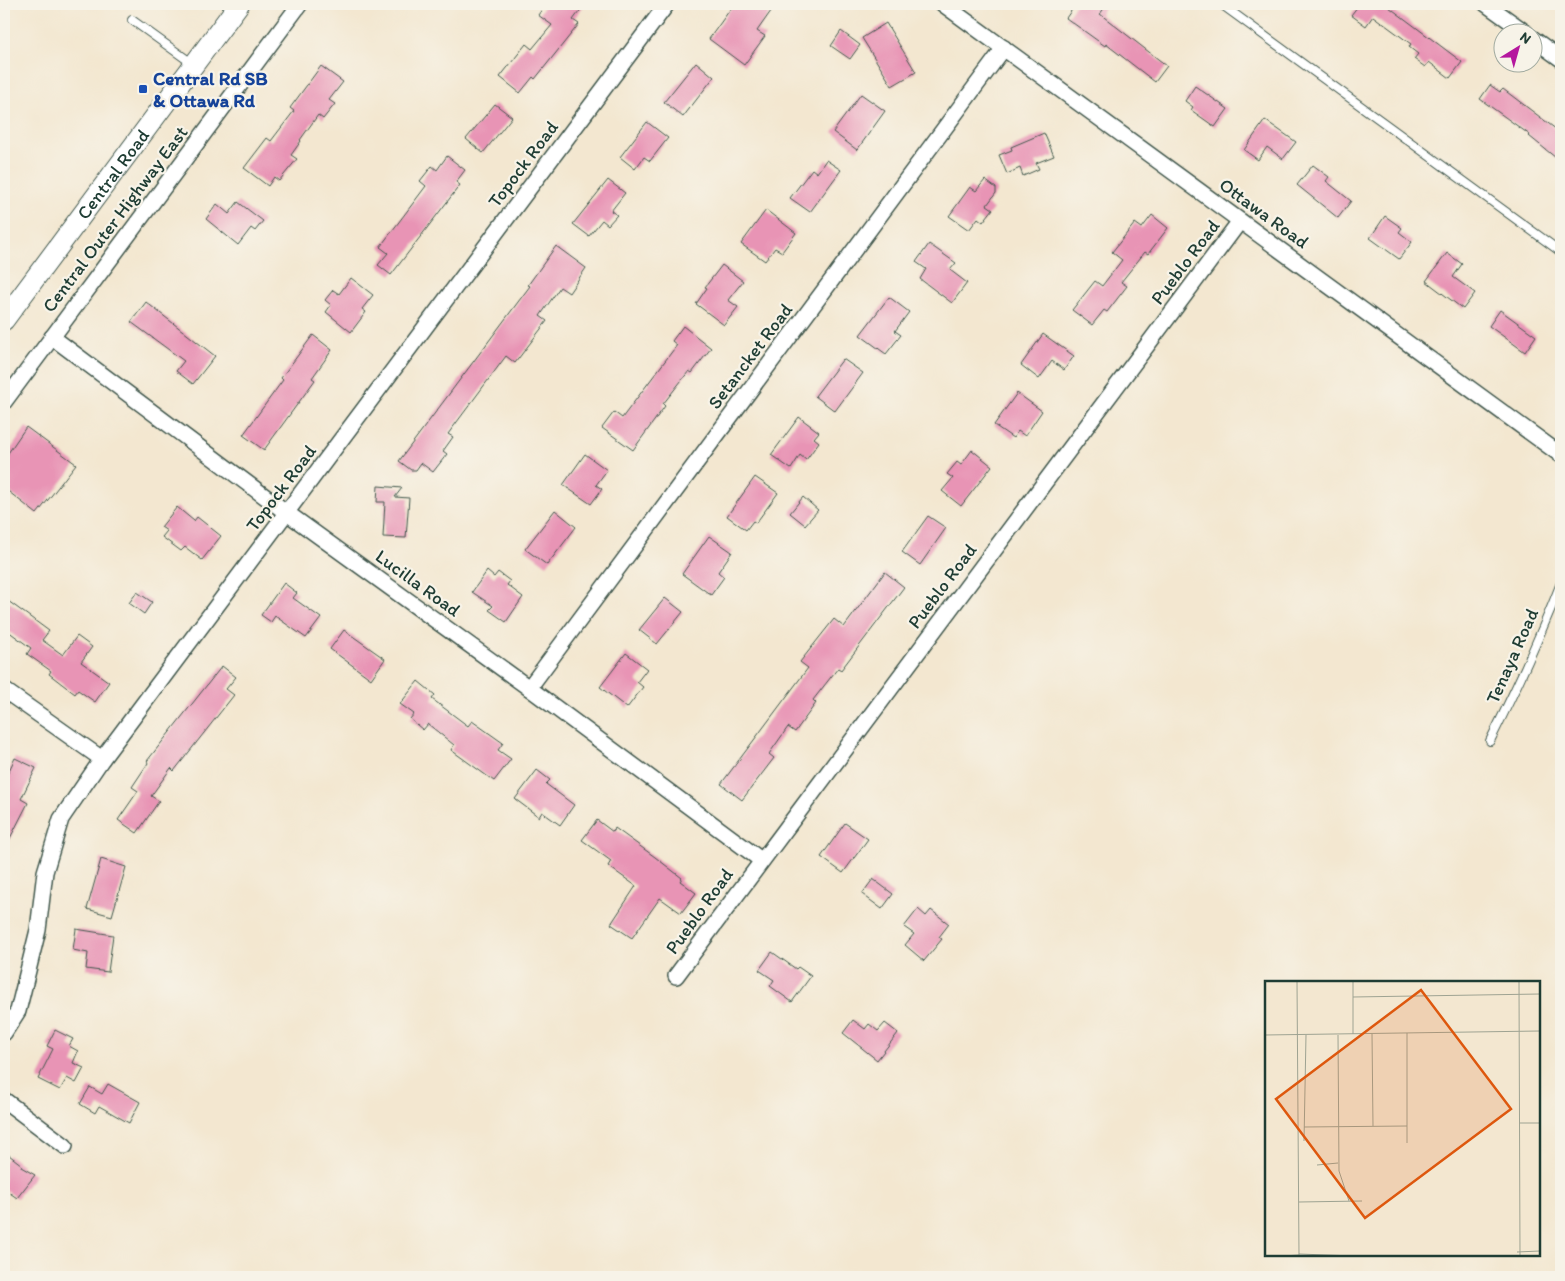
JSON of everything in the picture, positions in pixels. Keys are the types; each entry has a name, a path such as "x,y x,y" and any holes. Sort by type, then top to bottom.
{"main road":[{"name":"Central Road","path":"4,320 239,4"}],"street":[{"name":"Central Outer Highway East","path":"4,402 300,4"},
{"name":"Topock Road","path":"4,1033 18,1011 38,930 45,872 61,820 102,759 667,4"},
{"name":"Ottawa Road","path":"943,4 1561,455"},
{"path":"1486,4 1511,22"},
{"path":"1542,45 1561,59"},
{"name":"Setancket Road","path":"529,688 1004,48"},
{"name":"Pueblo Road","path":"676,976 1240,221"},
{"name":"Lucilla Road","path":"52,337 287,513 529,688 761,860"},
{"path":"4,690 102,759"},
{"path":"4,1100 65,1146"}],"lane":[{"path":"1221,4 1561,252"},
{"path":"132,20 193,64"},
{"name":"Tenaya Road","path":"1490,741 1524,672 1561,583"}],"building":[{"path":"546,4 585,4 573,20 579,24 535,79 533,77 520,93 500,77 526,44 532,49 552,25 538,15"},
{"path":"734,4 776,4 757,31 765,36 744,65 709,39"},
{"path":"1076,4 1107,4 1100,14 1167,66 1155,82 1106,44 1105,46 1066,18"},
{"path":"1355,4 1385,4 1462,62 1450,78 1429,62 1425,67 1414,59 1418,54 1409,47 1411,44 1373,16 1366,26 1351,15 1358,6"},
{"path":"886,23 916,72 892,86 862,38"},
{"path":"841,31 860,45 850,59 831,46"},
{"path":"696,62 714,77 683,117 664,102"},
{"path":"321,66 343,82 329,100 335,104 323,119 318,115 291,155 297,159 279,181 274,177 268,186 244,168 267,138 271,141 294,111 290,108"},
{"path":"1490,85 1500,92 1503,89 1561,133 1561,162 1530,135 1480,99"},
{"path":"1195,86 1228,109 1215,127 1191,110 1193,107 1185,101"},
{"path":"861,94 885,111 857,150 833,132"},
{"path":"495,104 512,117 483,153 466,139"},
{"path":"1265,120 1296,142 1283,159 1267,147 1258,160 1244,150"},
{"path":"647,122 668,138 650,161 644,157 635,169 620,157"},
{"path":"1044,133 1054,156 1036,163 1039,169 1023,176 1020,168 1007,174 999,155 1012,150 1011,147"},
{"path":"447,156 465,170 456,182 460,185 391,275 378,265 388,253 380,247 426,186 420,181 432,166 437,170"},
{"path":"826,160 841,170 810,212 790,198 812,169 817,173"},
{"path":"1313,165 1329,177 1326,181 1351,201 1338,218 1297,185"},
{"path":"608,180 625,193 611,211 617,215 608,225 602,220 589,236 573,224"},
{"path":"985,180 996,188 996,193 987,205 993,209 983,222 978,218 969,230 949,216 970,187 976,191"},
{"path":"238,202 263,221 255,231 251,228 238,245 206,219 217,204 229,214"},
{"path":"766,210 796,233 782,252 775,248 765,261 741,244"},
{"path":"1152,215 1168,228 1148,254 1145,252 1121,282 1127,286 1107,312 1104,310 1092,325 1072,310 1095,281 1102,286 1122,260 1112,252 1135,223 1142,228"},
{"path":"1385,216 1402,228 1399,232 1412,242 1399,259 1370,238"},
{"path":"929,244 956,263 950,270 967,283 952,303 920,279 926,269 916,262"},
{"path":"556,246 586,268 569,293 560,287 540,316 547,321 515,363 506,356 448,434 453,437 443,451 447,454 433,472 421,463 416,470 411,470 399,461 530,286 528,285"},
{"path":"1447,253 1462,264 1453,277 1475,293 1463,309 1426,281"},
{"path":"722,265 743,281 728,300 738,307 724,325 696,304 707,288 705,287"},
{"path":"351,278 373,295 362,309 366,312 351,332 326,312 331,305 325,300 333,290 339,294"},
{"path":"889,297 909,312 895,331 901,335 886,354 860,335"},
{"path":"146,302 215,356 193,384 176,371 184,361 131,322"},
{"path":"1500,310 1536,336 1525,352 1489,326"},
{"path":"683,326 711,348 692,373 689,371 663,404 665,406 633,450 602,428 614,412 622,418 677,345 672,341"},
{"path":"1043,334 1074,356 1064,370 1052,361 1039,379 1021,365"},
{"path":"313,335 332,350 312,378 315,380 264,450 243,435 283,380 281,378"},
{"path":"843,359 863,373 835,411 815,396"},
{"path":"1017,393 1042,411 1025,436 1018,431 1013,438 994,425"},
{"path":"799,417 819,432 814,438 819,442 806,460 800,455 791,469 771,455"},
{"path":"26,427 76,464 37,514 4,488 4,459"},
{"path":"972,450 992,466 961,506 942,491 953,478 947,474 957,462 961,465"},
{"path":"585,454 607,470 596,485 602,489 591,504 563,485"},
{"path":"755,477 778,493 756,523 753,521 746,530 727,516"},
{"path":"378,486 402,488 395,497 409,498 406,538 383,537 385,502 377,502"},
{"path":"803,497 818,510 805,525 790,513"},
{"path":"177,507 194,521 197,517 221,536 202,560 185,547 181,551 162,537 167,531 161,527"},
{"path":"555,510 576,527 547,565 525,549"},
{"path":"928,516 946,528 920,565 902,552"},
{"path":"709,536 732,552 718,572 724,577 711,595 682,574"},
{"path":"487,571 494,577 498,572 510,581 507,585 523,597 506,622 489,610 493,606 472,592"},
{"path":"885,572 904,587 841,670 838,668 813,700 816,703 795,732 788,727 769,754 774,758 742,800 721,784 808,668 800,662 834,619 844,627"},
{"path":"284,583 297,593 293,598 321,618 306,638 275,616 271,622 261,615"},
{"path":"137,592 152,602 144,614 129,603"},
{"path":"4,598 49,631 42,640 63,655 77,636 92,647 81,662 109,682 95,702 78,690 75,694 49,674 51,671 27,654 31,648 4,628"},
{"path":"665,598 683,612 657,644 639,630"},
{"path":"344,630 385,659 371,679 330,649"},
{"path":"626,653 647,669 637,682 643,687 627,708 600,687"},
{"path":"222,666 236,677 226,689 234,695 174,771 171,768 151,796 159,801 137,833 118,820 138,791 132,787 148,763 147,761"},
{"path":"418,681 435,695 432,699 468,726 472,721 503,743 498,750 511,759 494,781 451,750 454,745 428,724 423,730 410,719 414,714 400,704"},
{"path":"15,758 36,768 21,799 28,803 4,850 4,781"},
{"path":"537,770 550,780 546,784 574,805 560,825 542,812 539,817 515,799"},
{"path":"597,820 613,832 615,828 655,857 682,878 680,881 696,893 681,913 660,898 632,938 611,924 636,886 608,866 611,861 582,840"},
{"path":"845,823 868,839 843,873 821,857"},
{"path":"101,859 126,867 112,916 87,909"},
{"path":"873,879 893,894 882,909 862,894"},
{"path":"918,909 926,916 931,910 949,924 939,937 942,939 924,961 905,945 914,934 904,927"},
{"path":"76,929 113,935 108,972 86,969 88,953 73,950"},
{"path":"772,952 796,969 798,967 811,976 792,1002 770,986 774,980 759,970"},
{"path":"853,1020 865,1029 869,1024 878,1031 885,1023 898,1033 877,1060 843,1033"},
{"path":"55,1030 73,1039 69,1046 78,1051 73,1063 84,1068 76,1083 67,1078 60,1090 38,1079 53,1049 47,1046"},
{"path":"108,1084 140,1102 129,1123 99,1106 95,1113 80,1104 90,1087 102,1094"},
{"path":"9,1155 22,1165 21,1167 35,1175 17,1198 4,1189 4,1162"}],"place":[{"name":"Central Rd SB & Ottawa Rd","path":"143,89"}]}
